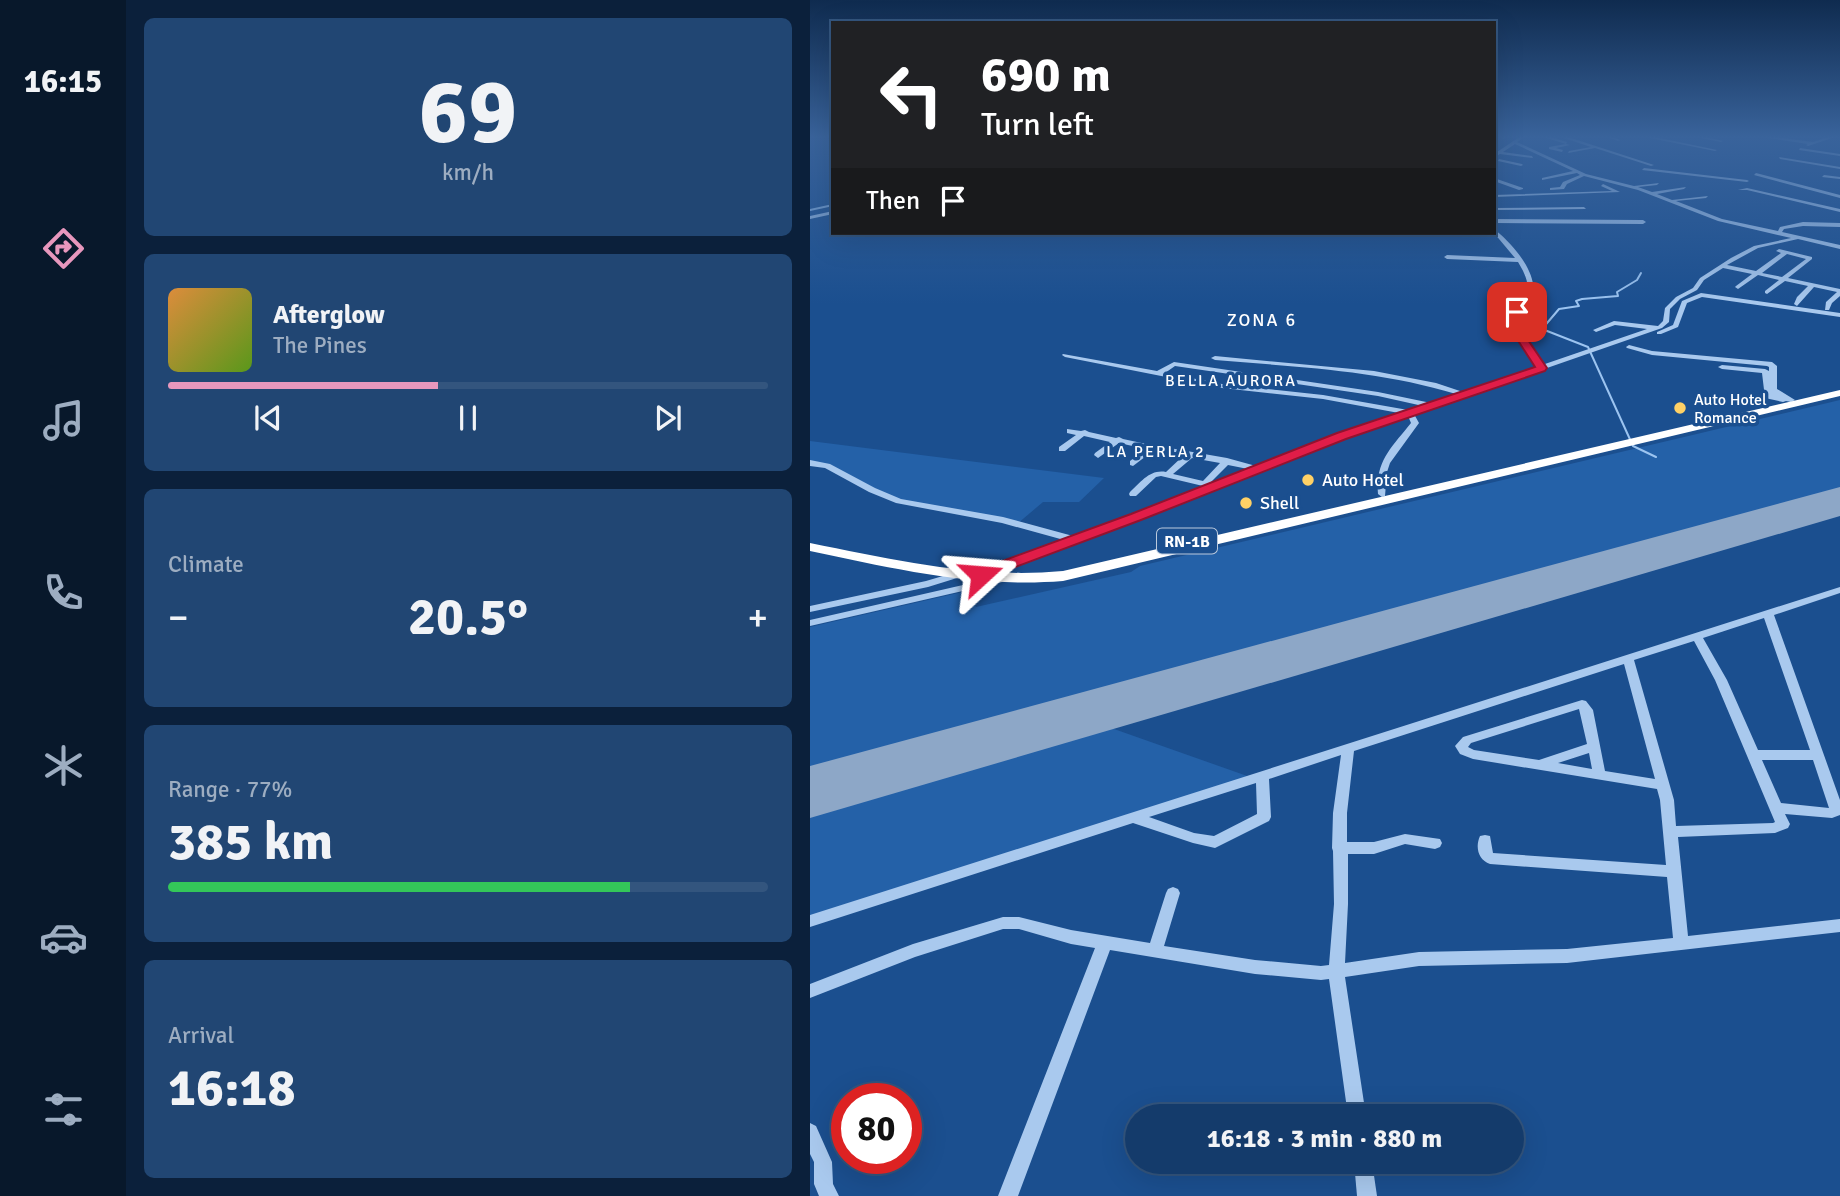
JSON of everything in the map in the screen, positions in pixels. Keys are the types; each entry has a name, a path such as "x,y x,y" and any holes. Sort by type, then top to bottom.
{"highway":[{"name":"RN-1B","path":"812,542 994,576 1035,580 1078,574 1788,400 1840,391"},
{"name":"RN-1B","path":"812,542 858,557 952,576 994,576 1083,566 1382,494 1840,391"},
{"path":"1315,516 1325,510 1378,498 1382,494"},
{"path":"858,557 994,576"}],"street":[{"path":"1496,195 1618,192"},
{"path":"1647,192 1727,222 1840,247"},
{"path":"1651,193 1656,192"},
{"path":"1747,192 1760,195"},
{"path":"1821,192 1840,197"},
{"path":"1747,195 1772,195 1840,211"},
{"path":"1807,197 1840,204"},
{"path":"1670,200 1708,199 1678,203"},
{"path":"1496,209 1584,208"},
{"path":"810,218 831,213"},
{"path":"1496,221 1643,222"},
{"path":"1779,234 1782,228 1798,225 1840,225"},
{"path":"1496,232 1520,260 1530,290 1529,299 1517,312 1513,325 1541,368"},
{"path":"810,623 994,576 1210,484 1656,328 1666,322 1667,310 1678,298 1695,289 1702,279 1722,266 1761,246 1796,238"},
{"path":"1761,246 1810,258 1767,292"},
{"path":"1738,287 1785,253"},
{"path":"1446,257 1520,260"},
{"path":"1722,266 1840,292"},
{"path":"1797,304 1799,298 1813,285"},
{"path":"1827,309 1829,302 1840,292"},
{"path":"1788,400 1773,390 1773,366 1769,364 1652,353 1628,345 1676,326 1684,302 1698,295 1840,315"},
{"path":"1596,330 1614,323 1656,328"},
{"path":"1065,355 1222,386 1343,400 1410,413 1416,423 1386,456 1381,472 1382,494"},
{"path":"1215,358 1368,374 1435,385 1466,395"},
{"path":"1157,374 1174,364 1378,394 1432,406"},
{"path":"1722,367 1765,371 1768,396 1788,400"},
{"path":"1274,391 1281,381"},
{"path":"1062,449 1084,432 1256,469"},
{"path":"1098,455 1118,440"},
{"path":"1133,463 1153,447"},
{"path":"1170,472 1190,454"},
{"path":"1210,484 1228,462"},
{"path":"810,463 827,466 872,491 899,501 1003,520 1077,540"},
{"path":"1133,494 1153,475 1161,473 1210,484"},
{"path":"810,609 928,584 952,576"},
{"path":"810,921 1840,590"},
{"path":"1768,613 1818,755 1835,813 1778,808"},
{"path":"1671,832 1778,827 1782,826 1783,820 1697,636"},
{"path":"1627,658 1663,785 1671,832 1681,943"},
{"path":"1600,776 1586,707 1580,704 1467,740 1461,746 1464,751 1473,754 1600,776 1663,785"},
{"path":"1537,765 1595,747"},
{"path":"1348,749 1341,796 1341,904 1336,972 1355,1104"},
{"path":"1754,755 1818,755"},
{"path":"1135,818 1204,841 1225,839 1264,817 1262,777"},
{"path":"1340,848 1374,848 1405,839 1435,843"},
{"path":"1486,840 1486,855 1490,858 1675,872"},
{"path":"1155,951 1173,893"},
{"path":"810,991 913,951 1003,923 1019,923 1105,943 1155,951 1292,971 1336,972 1419,959 1567,956 1840,925"},
{"path":"1008,1196 1105,943"},
{"path":"810,1132 823,1161 824,1184 829,1196"},
{"path":"1364,1174 1367,1196"}],"shaded area":[{"path":"1840,400 1840,494 810,780 810,627 967,591 976,607"},
{"path":"810,441 1104,478 1079,502 1043,502 1017,524 917,506 867,487 823,465 810,464"},
{"path":"1097,723 1250,777 810,920 810,805"}],"waterway":[{"path":"810,210 831,205"},
{"path":"1641,273 1637,280 1617,292 1618,296 1582,299 1576,301 1579,306 1559,309 1542,329 1588,347 1633,446 1656,457"}],"runway":[{"path":"810,792 1840,501"}],"place":[{"name":"Auto Hotel Romance","path":"1680,408"},
{"name":"Auto Hotel","path":"1308,480"},
{"name":"Shell","path":"1246,503"}],"district":[{"name":"ZONA 6","path":"1262,320"},
{"name":"BELLA AURORA","path":"1231,380"},
{"name":"LA PERLA 2","path":"1156,451"}],"route":[{"path":"981,575 1341,436 1541,368 1512,324 1517,312"}]}
